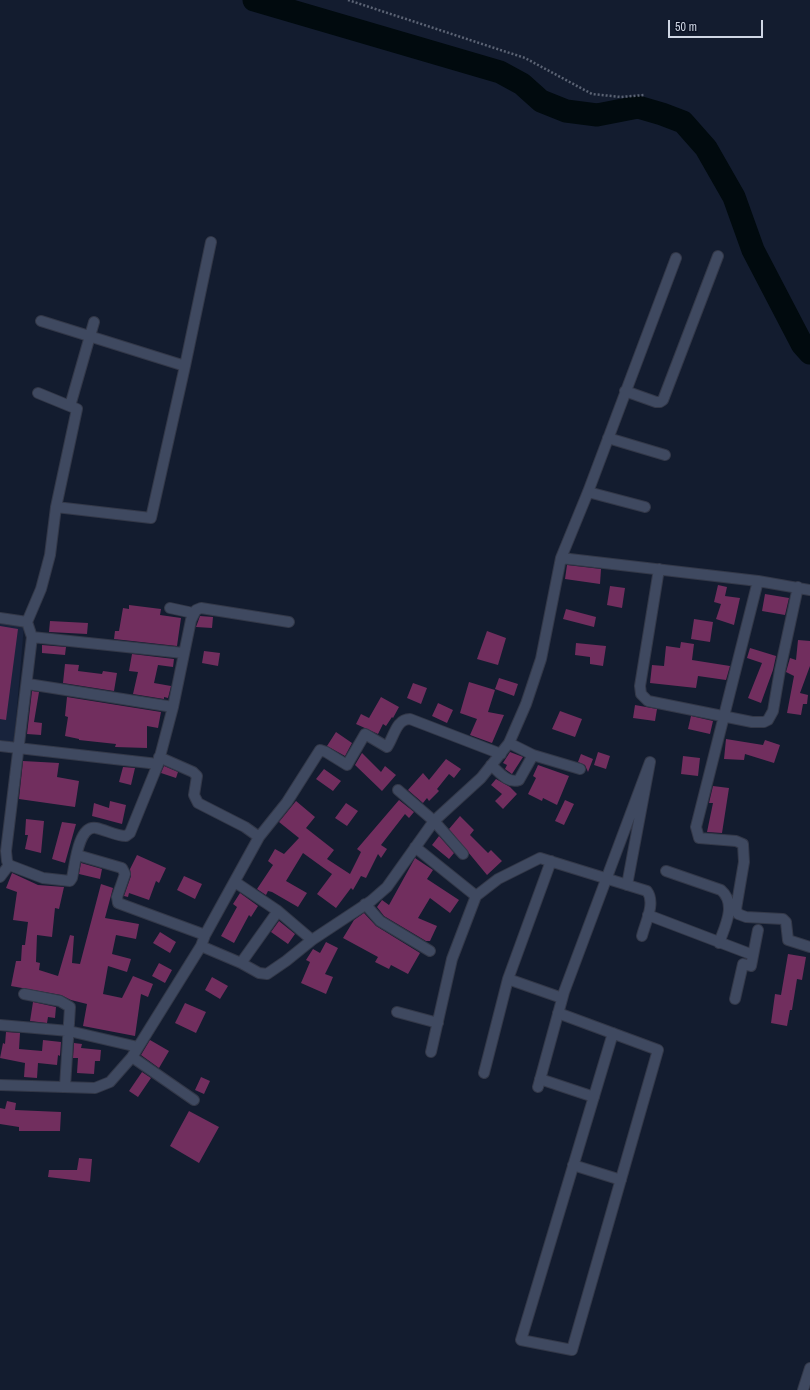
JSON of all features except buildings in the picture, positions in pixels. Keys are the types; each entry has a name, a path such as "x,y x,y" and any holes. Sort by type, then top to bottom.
{"street":[{"path":"56,507 150,518 185,366 211,242"},
{"path":"626,391 656,402 663,400 718,256"},
{"path":"201,946 260,973 267,974 387,887 434,821 481,778 509,743 526,704 541,659 562,558 676,258"},
{"path":"41,321 185,366"},
{"path":"70,406 94,322"},
{"path":"0,877 9,865 6,850 28,684 32,637 27,622 41,589 50,555 56,507 77,409 38,393"},
{"path":"608,438 665,455"},
{"path":"588,492 645,507"},
{"path":"562,558 758,581 810,590"},
{"path":"659,569 640,686 641,694 648,701 758,723 764,722 771,716 798,587"},
{"path":"758,581 725,717 696,827 697,835 699,838 736,841 743,844 744,862 736,909 738,914 746,917 783,919 786,922 788,940 810,947"},
{"path":"170,608 193,613"},
{"path":"9,865 42,878 70,881 83,832 87,829 97,829 122,836 126,836 130,833 158,761 173,707 183,653 193,613 201,608 289,622"},
{"path":"0,618 27,622"},
{"path":"32,637 183,653"},
{"path":"28,684 173,707"},
{"path":"0,1085 95,1088 114,1079 132,1057 201,946 205,935 259,837 287,802 320,750 347,765 365,734 387,747 401,721 410,719 501,754"},
{"path":"509,743 533,755 580,769"},
{"path":"0,746 158,761 193,772 197,776 194,795 198,803 259,837"},
{"path":"491,765 509,780 515,781 519,780 533,755"},
{"path":"594,1096 539,1083 562,998 608,879 650,762 627,885"},
{"path":"398,790 434,821 463,854"},
{"path":"415,847 476,896"},
{"path":"77,855 122,868 125,874 117,897 118,903 205,935"},
{"path":"431,1052 452,959 476,896 498,879 540,858 647,891 650,895 651,903 642,936"},
{"path":"484,1073 508,979 551,861"},
{"path":"666,872 721,890 727,896 730,907 719,943"},
{"path":"235,882 278,911 312,940"},
{"path":"365,904 380,921 430,951"},
{"path":"241,963 278,911"},
{"path":"648,915 719,943 749,953"},
{"path":"734,999 743,964 758,930"},
{"path":"508,979 562,998"},
{"path":"24,994 50,998 70,1006 65,1087"},
{"path":"397,1012 438,1023"},
{"path":"558,1013 613,1033 658,1050 572,1350 521,1340 613,1033"},
{"path":"0,1025 69,1031 138,1047"},
{"path":"132,1057 194,1100"},
{"path":"574,1165 621,1180"},
{"path":"803,1390 810,1368"}],"path":[{"path":"348,0 525,58 592,94 621,98 644,95"}],"shaded area":[{"path":"0,623 24,626 14,742 0,740"}],"waterway":[{"path":"254,0 500,72 522,84 541,101 566,111 597,115 638,107 683,122 706,148 734,197 753,250 802,344 810,353"}]}
